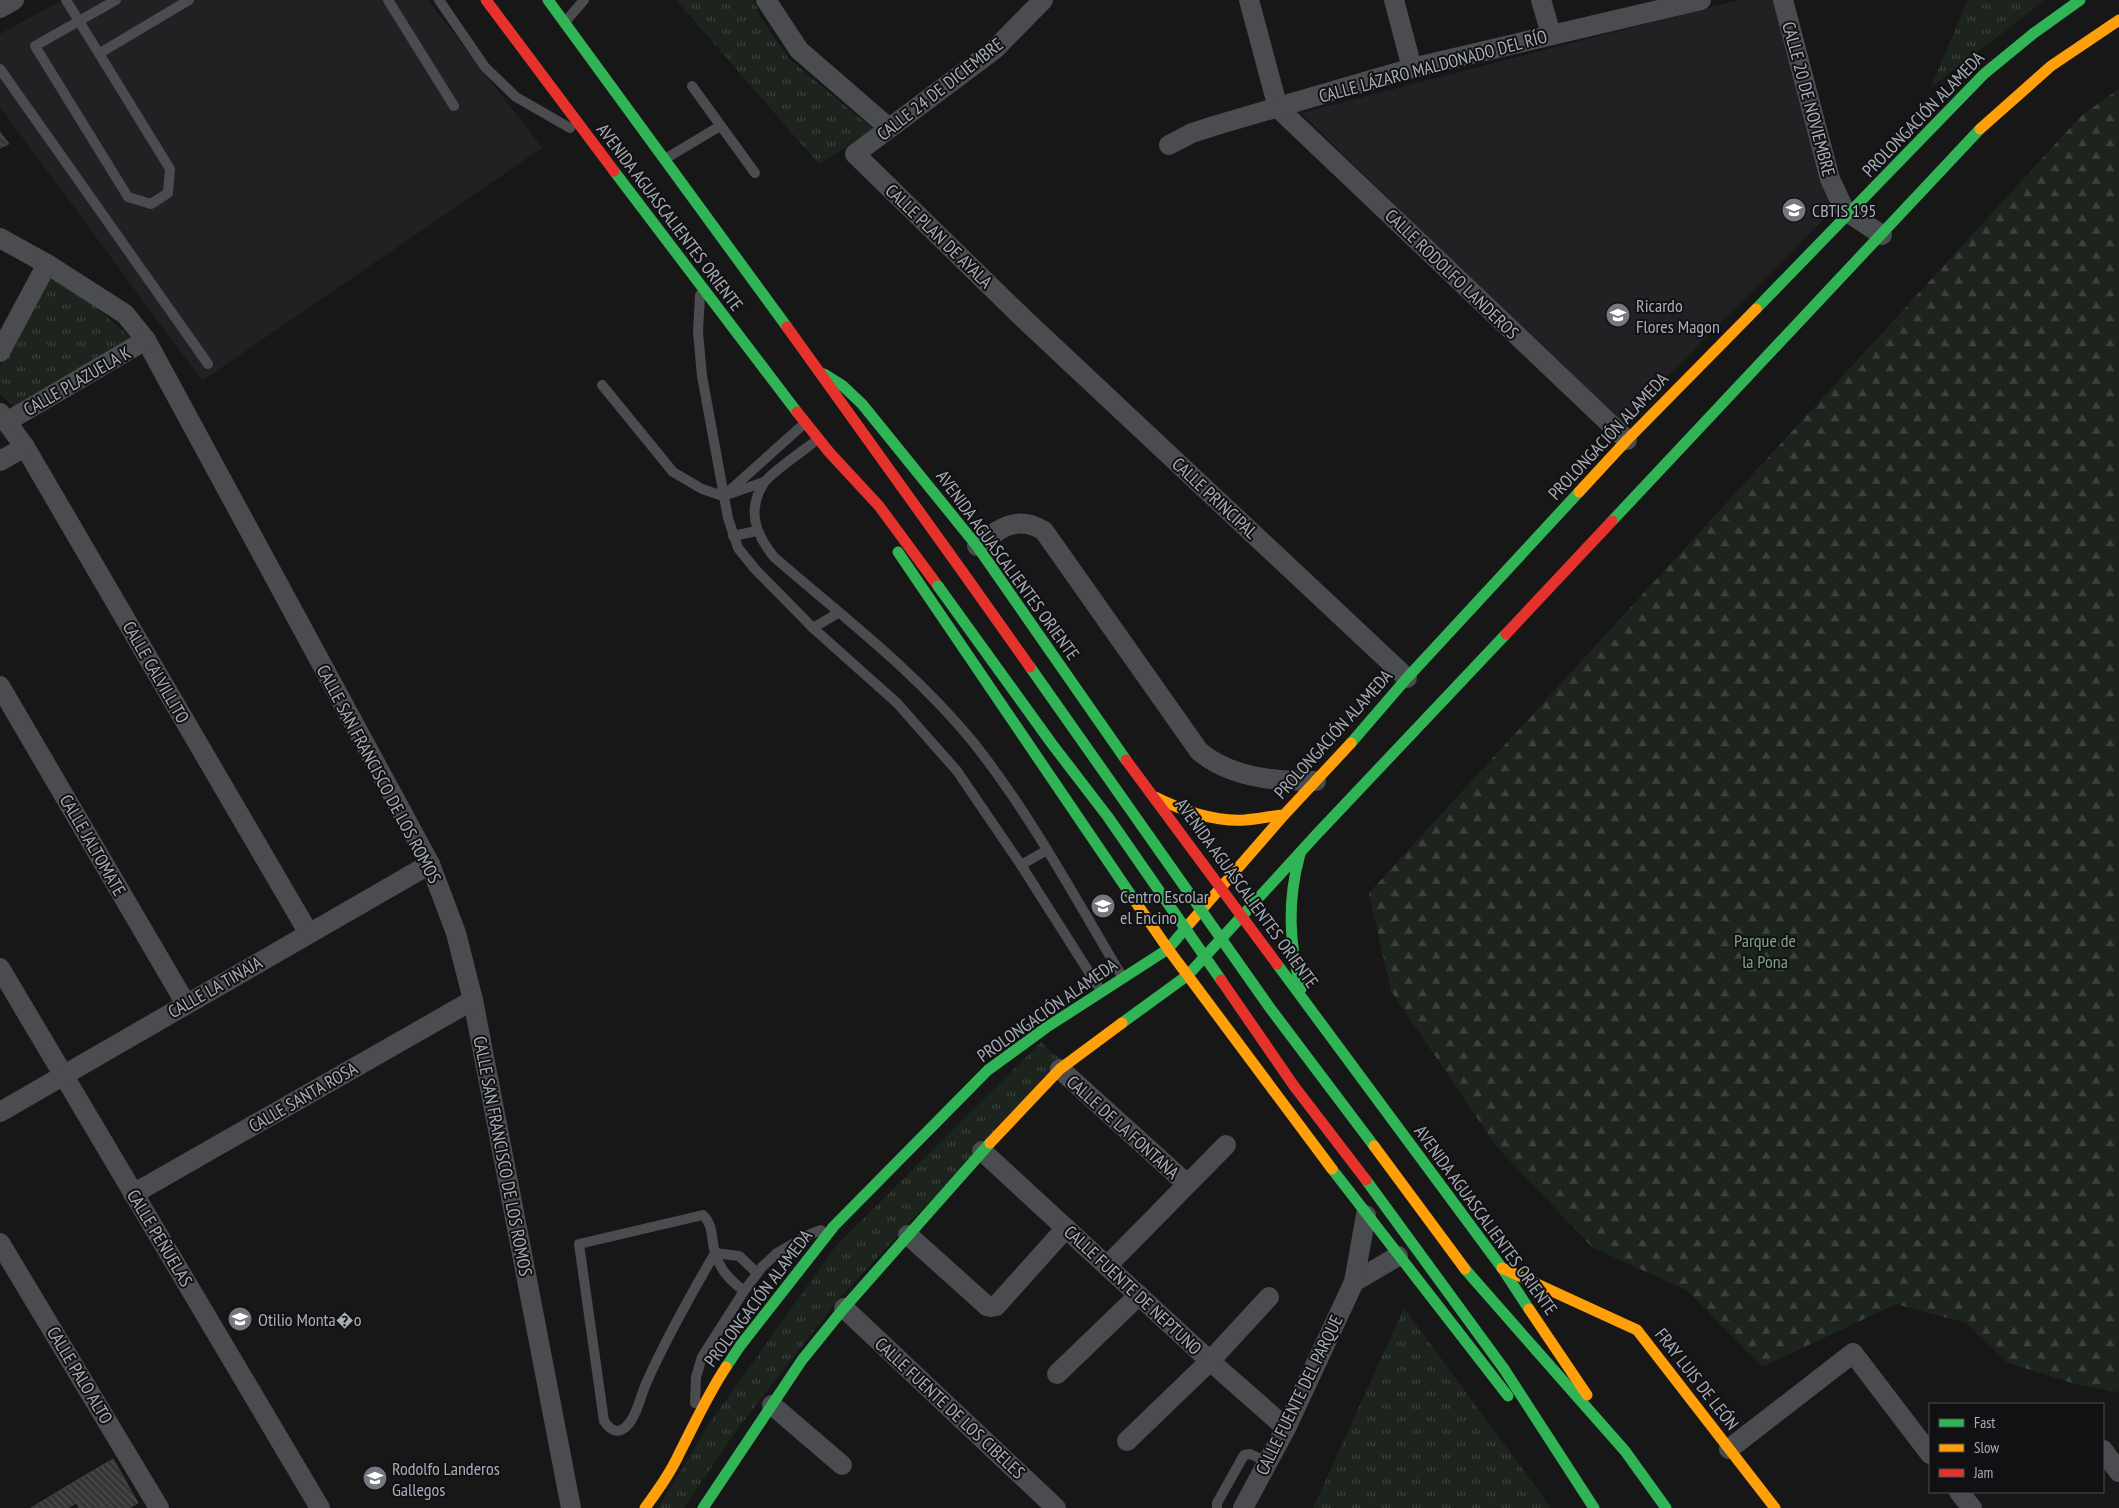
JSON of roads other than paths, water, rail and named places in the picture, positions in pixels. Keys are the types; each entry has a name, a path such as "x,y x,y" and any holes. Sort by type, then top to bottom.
{"main road":[{"name":"AVENIDA AGUASCALIENTES ORIENTE","path":"486,0 805,423 879,506 1052,744 1108,817 1294,1086 1380,1198 1504,1369 1594,1508"},
{"name":"AVENIDA AGUASCALIENTES ORIENTE","path":"548,0 962,570 1276,1016 1472,1278 1625,1451"},
{"name":"PROLONGACIÓN ALAMEDA","path":"645,1508 664,1481 680,1453 694,1421 713,1386 740,1346 834,1226 988,1070 1047,1027 1168,949 1219,884 1316,781 1407,678 1627,440 1850,214 1984,74 2034,33 2080,0"},
{"path":"703,1508 802,1360 844,1308 982,1150 1060,1069 1188,975 1300,852 1963,147 2006,104 2051,66 2119,20"},
{"name":"AVENIDA AGUASCALIENTES ORIENTE","path":"820,372 843,386 862,404 977,546 1154,797 1502,1268 1625,1451 1666,1508"},
{"name":"AVENIDA AGUASCALIENTES ORIENTE","path":"829,452 1157,917 1168,949 1366,1215 1575,1480"},
{"path":"1154,797 1182,810 1212,818 1243,820 1284,814"},
{"path":"1300,852 1294,881 1290,917 1293,955 1304,1000"},
{"path":"1157,917 1181,915 1191,911 1219,884"},
{"path":"1231,1034 1236,1008 1246,995 1274,987 1293,985"},
{"name":"FRAY LUIS DE LEÓN","path":"1502,1268 1637,1330 1729,1449"},
{"path":"1729,1449 1775,1508"}],"street":[{"path":"0,8 14,0"},
{"path":"766,0 799,50 889,128"},
{"name":"CALLE 24 DE DICIEMBRE","path":"855,154 995,49 1043,0"},
{"path":"1249,0 1278,108"},
{"path":"1394,0 1412,68"},
{"path":"1541,0 1551,34"},
{"name":"CALLE LÁZARO MALDONADO DEL RÍO","path":"1169,145 1192,133 1412,68 1701,0"},
{"name":"CALLE 20 DE NOVIEMBRE","path":"1783,0 1830,179 1843,207 1850,214 1882,235"},
{"name":"CALLE RODOLFO LANDEROS","path":"1278,108 1627,440"},
{"name":"CALLE PLAN DE AYALA","path":"855,154 1023,318"},
{"name":"CALLE SAN FRANCISCO DE LOS ROMOS","path":"0,238 47,264 125,314 146,340 430,864 456,933 473,1000 571,1508"},
{"path":"0,352 47,264"},
{"name":"CALLE PRINCIPAL","path":"1023,318 1407,678"},
{"name":"CALLE PLAZUELA K","path":"4,417 146,340"},
{"name":"CALLE CALVILLITO","path":"4,417 25,447 308,932"},
{"path":"0,461 25,447"},
{"path":"977,546 996,531 1011,524 1028,524 1044,531 1200,751 1218,765 1257,777 1316,781"},
{"name":"CALLE JALTOMATE","path":"0,686 186,1004"},
{"name":"CALLE LA TINAJA","path":"0,1112 308,932 430,864"},
{"name":"CALLE PEÑUELAS","path":"0,968 320,1508"},
{"name":"CALLE SANTA ROSA","path":"134,1194 473,1000"},
{"name":"CALLE DE LA FONTANA","path":"1060,1069 1187,1184"},
{"path":"1107,1266 1226,1145"},
{"name":"CALLE FUENTE DE NEPTUNO","path":"982,1150 1210,1361 1286,1428"},
{"name":"CALLE FUENTE DEL PARQUE","path":"1244,1508 1286,1428 1354,1282 1366,1215"},
{"path":"908,1235 991,1308 996,1306 1066,1228"},
{"name":"CALLE PALO ALTO","path":"0,1243 160,1508"},
{"path":"1354,1282 1398,1256"},
{"path":"1057,1374 1139,1295"},
{"path":"1127,1441 1210,1361 1269,1296"},
{"name":"CALLE FUENTE DE LOS CIBELES","path":"844,1308 1056,1508"},
{"path":"1729,1449 1854,1353 1929,1453"},
{"path":"772,1404 842,1466"},
{"path":"2104,1451 2119,1472"},
{"path":"1960,1493 1972,1508"}],"lane":[{"path":"66,0 80,21 100,53 170,169 168,193 151,204 128,197 35,46 80,21 116,0"},
{"path":"100,53 189,0"},
{"path":"388,0 454,106"},
{"path":"439,0 485,67 516,96 592,142"},
{"path":"564,22 584,0"},
{"path":"0,69 208,364"},
{"path":"692,86 755,173"},
{"path":"664,159 720,126"},
{"path":"700,286 698,332 702,376 723,496 733,536 750,564 813,628 898,703 957,771 1021,864 1101,992"},
{"path":"602,385 674,472 702,489 723,496 764,482 818,439"},
{"path":"723,496 805,423"},
{"path":"764,482 755,501 754,520 762,542 774,557 924,688 972,741 1002,780 1047,850 1123,978"},
{"path":"733,536 757,531"},
{"path":"813,628 838,613"},
{"path":"1021,864 1047,850"},
{"path":"715,1253 656,1362 630,1422 622,1430 617,1431 610,1428 604,1421 579,1244 703,1215 710,1222 715,1253 725,1276 744,1291"},
{"path":"694,1421 696,1377 702,1357 744,1291 777,1253 806,1236 834,1226"},
{"path":"715,1253 738,1256 758,1273"},
{"path":"1217,1508 1217,1503 1244,1455 1250,1454 1268,1462"}],"place":[{"name":"CBTIS 195","path":"1794,210"},
{"name":"Ricardo Flores Magon","path":"1618,315"},
{"name":"Centro Escolar el Encino","path":"1103,906"},
{"name":"Otilio Monta�o","path":"240,1319"},
{"name":"Rodolfo Landeros Gallegos","path":"375,1478"}],"park label":[{"name":"Parque de la Pona","path":"1765,950"}]}
